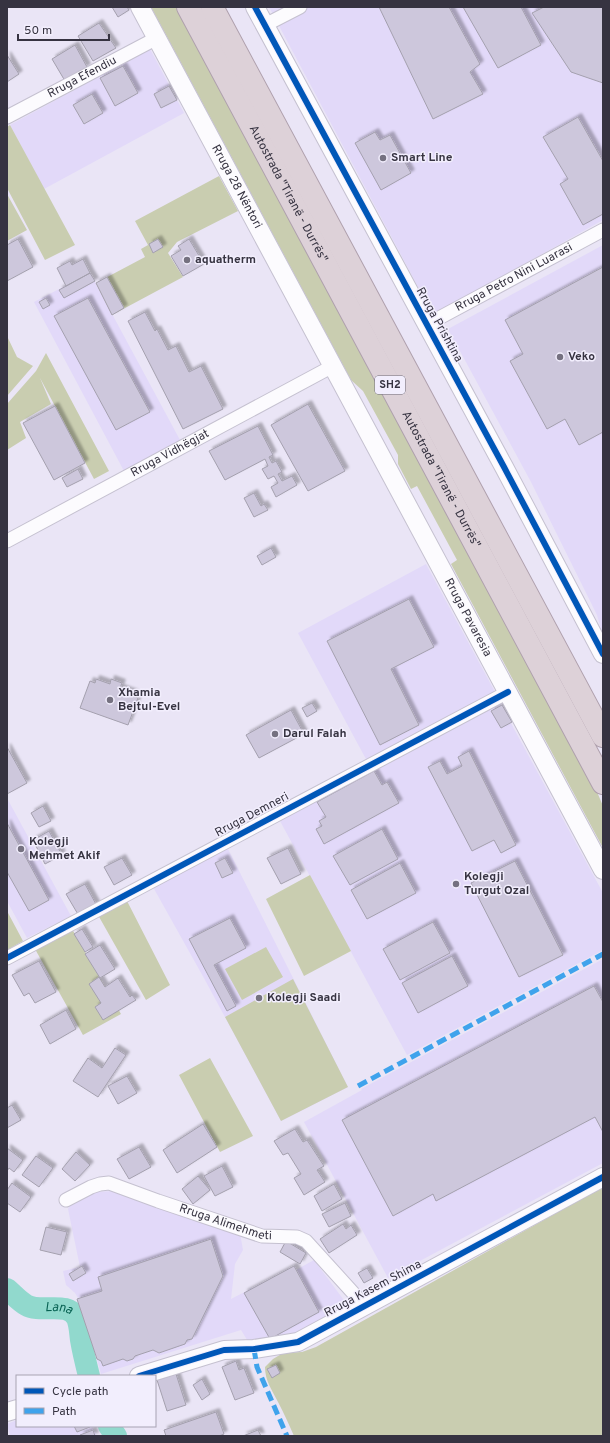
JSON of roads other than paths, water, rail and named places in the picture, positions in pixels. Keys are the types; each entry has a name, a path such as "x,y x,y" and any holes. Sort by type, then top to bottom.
{"highway":[{"name":"Autostrada \"Tiranë - Durrës\"","path":"188,7 603,783"},
{"name":"Autostrada \"Tiranë - Durrës\"","path":"212,7 603,736"}],"main road":[{"name":"Rruga 28 Nëntori","path":"140,7 333,366"},
{"name":"Rruga Prishtina","path":"255,7 603,654"},
{"name":"Rruga Pavaresia","path":"333,366 603,870"},
{"name":"Rruga Kasem Shima","path":"142,1375 224,1350 254,1349 298,1342 603,1177"}],"street":[{"path":"265,25 300,7"},
{"name":"Rruga Efendiu","path":"7,117 157,38"},
{"name":"Rruga Petro Nini Luarasi","path":"426,325 603,230"},
{"name":"Rruga Vidhëgjat","path":"7,541 333,366"},
{"name":"Rruga Demneri","path":"7,958 508,692"},
{"name":"Rruga Alimehmeti","path":"66,1200 91,1187 109,1183 262,1236 297,1237 306,1241 365,1306"}],"waterway":[{"name":"Lana","path":"7,1289 26,1305 39,1308 61,1308 73,1313 79,1323 89,1375"},
{"name":"Lana","path":"110,1427 116,1436"}],"place":[{"name":"Smart Line","path":"383,158"},
{"name":"aquatherm","path":"187,260"},
{"name":"Veko","path":"560,357"},
{"name":"Xhamia Bejtul-Evel","path":"110,700"},
{"name":"Darul Falah","path":"275,734"},
{"name":"Kolegji Mehmet Akif","path":"21,849"},
{"name":"Kolegji Turgut Ozal","path":"456,884"},
{"name":"Kolegji Saadi","path":"259,998"}]}
